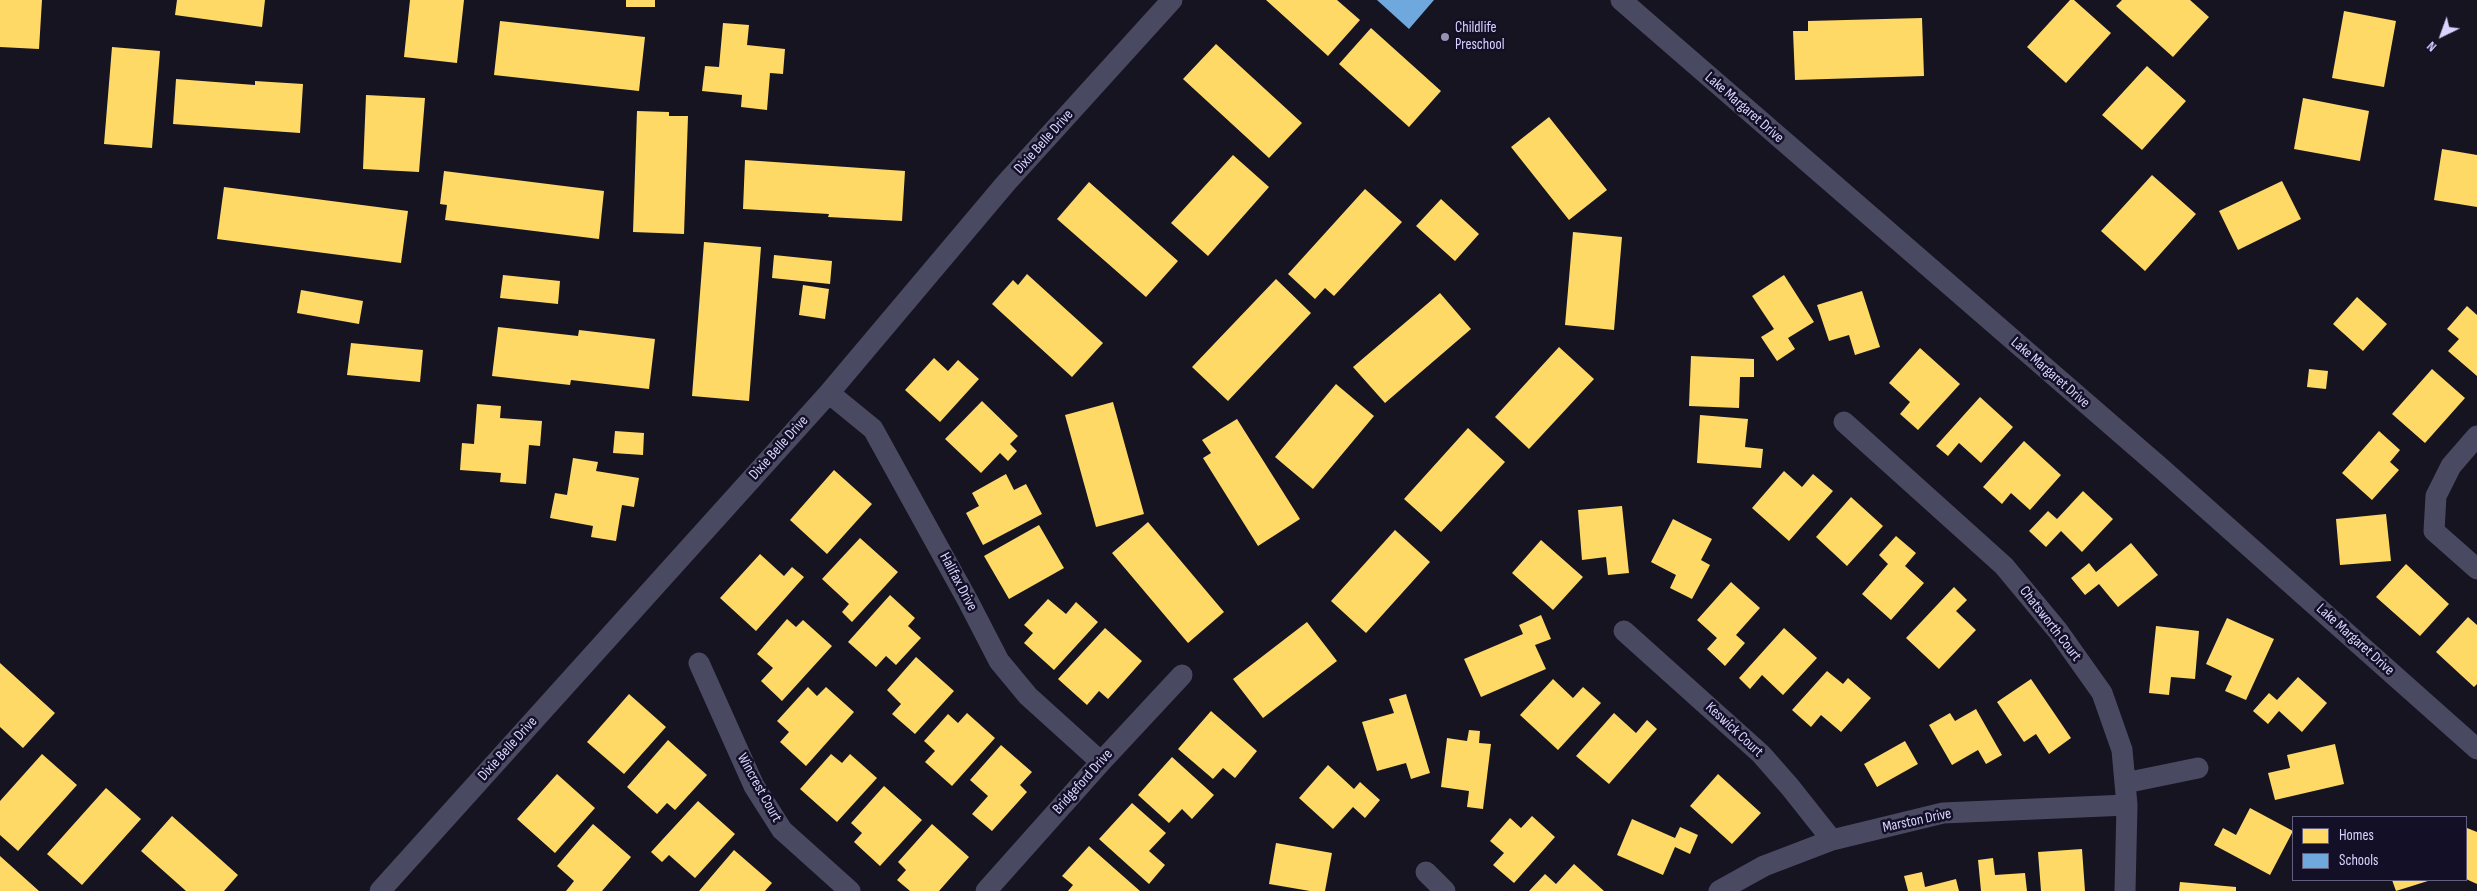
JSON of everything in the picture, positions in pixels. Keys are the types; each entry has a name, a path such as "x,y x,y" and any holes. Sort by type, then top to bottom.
{"street":[{"name":"Dixie Belle Drive","path":"380,891 829,393 1006,183 1172,0"},
{"name":"Lake Margaret Drive","path":"1621,0 2162,469 2477,749"},
{"name":"Halifax Drive","path":"829,393 873,429 964,592 999,661 1028,696 1101,762"},
{"name":"Chatsworth Court","path":"1844,422 2004,566 2058,631 2102,693 2122,750 2127,805 2125,891"},
{"path":"2477,436 2451,466 2436,496 2434,531 2477,569"},
{"name":"Keswick Court","path":"1624,631 1761,754 1832,840"},
{"name":"Wincrest Court","path":"699,663 754,786 782,830 850,891"},
{"name":"Bridgeford Drive","path":"986,891 1101,762 1182,675"},
{"path":"2125,784 2198,768"},
{"name":"Marston Drive","path":"1719,891 1764,866 1832,840 1943,813 2127,805"},
{"path":"1426,872 1445,891"}],"building: Homes":[{"path":"0,0 42,0 39,49 0,47"},
{"path":"177,0 265,0 262,27 175,15"},
{"path":"410,0 464,0 457,63 404,57"},
{"path":"626,0 655,0 655,7 626,7"},
{"path":"1266,0 1337,0 1360,20 1328,56"},
{"path":"2070,0 2074,0 2111,33 2066,83 2027,47"},
{"path":"2122,0 2190,0 2209,17 2173,57 2116,6"},
{"path":"2344,11 2396,21 2384,87 2332,78"},
{"path":"1922,18 1924,76 1795,80 1793,31 1808,31 1808,21"},
{"path":"500,21 645,37 639,91 494,75"},
{"path":"723,23 749,25 747,45 785,49 783,74 770,73 767,110 741,107 742,95 702,91 705,66 719,67"},
{"path":"1371,28 1441,91 1409,127 1339,64"},
{"path":"1216,44 1302,123 1269,158 1183,79"},
{"path":"112,47 160,51 152,148 104,144"},
{"path":"2147,66 2186,101 2142,150 2102,115"},
{"path":"176,79 255,85 255,81 303,84 300,133 173,124"},
{"path":"366,95 425,98 419,172 363,169"},
{"path":"2303,98 2369,111 2360,161 2294,149"},
{"path":"637,111 669,112 669,116 688,116 684,234 633,232"},
{"path":"1549,117 1607,190 1569,220 1511,147"},
{"path":"2442,149 2477,155 2477,207 2434,200"},
{"path":"1233,155 1269,187 1208,256 1171,223"},
{"path":"745,160 905,171 902,221 828,217 829,214 743,209"},
{"path":"444,171 604,191 599,239 445,220 447,205 440,204"},
{"path":"2152,175 2196,214 2145,271 2101,231"},
{"path":"2282,181 2301,219 2238,250 2219,211"},
{"path":"1089,182 1178,261 1146,297 1057,219"},
{"path":"224,187 408,211 401,263 217,239"},
{"path":"1365,189 1402,222 1334,296 1325,288 1315,299 1288,274"},
{"path":"1441,199 1479,234 1455,261 1416,226"},
{"path":"1573,232 1622,237 1614,330 1565,325"},
{"path":"704,242 761,247 749,401 692,396"},
{"path":"774,255 832,261 830,284 772,278"},
{"path":"1027,274 1103,343 1072,377 992,304 1013,280 1018,285"},
{"path":"503,275 560,281 558,304 500,298"},
{"path":"1784,275 1814,322 1788,338 1795,349 1777,361 1761,337 1774,329 1752,296"},
{"path":"1276,279 1311,313 1228,401 1192,367"},
{"path":"803,285 829,289 825,319 799,315"},
{"path":"301,290 363,301 359,324 297,313"},
{"path":"1862,291 1880,347 1855,355 1849,335 1829,341 1817,305"},
{"path":"1440,293 1471,329 1385,403 1353,367"},
{"path":"2357,297 2387,324 2363,351 2333,324"},
{"path":"2467,306 2477,315 2477,376 2448,351 2459,339 2447,329"},
{"path":"498,327 578,336 579,330 655,339 649,389 571,380 570,385 492,376"},
{"path":"351,343 423,350 420,382 347,375"},
{"path":"1559,347 1594,379 1529,449 1495,417"},
{"path":"1920,348 1960,384 1918,430 1900,414 1910,402 1889,383"},
{"path":"1691,356 1754,359 1754,377 1740,377 1739,408 1689,406"},
{"path":"934,358 948,371 958,360 979,379 940,422 905,390"},
{"path":"2309,369 2328,371 2326,389 2307,387"},
{"path":"2432,369 2465,398 2425,443 2392,414"},
{"path":"1336,384 1374,416 1313,489 1275,457"},
{"path":"1980,397 2013,427 1981,463 1959,443 1948,456 1936,446"},
{"path":"982,401 1018,436 1010,444 1017,451 1008,461 1000,453 981,473 945,439"},
{"path":"1113,402 1144,514 1096,527 1065,415"},
{"path":"477,404 501,406 500,418 542,421 540,446 529,445 526,484 500,482 501,473 460,470 462,443 474,444"},
{"path":"1700,415 1748,419 1745,447 1763,449 1761,468 1697,463"},
{"path":"1237,419 1300,519 1258,546 1203,458 1211,453 1202,440"},
{"path":"1468,428 1505,462 1441,532 1404,499"},
{"path":"615,431 644,433 643,455 613,453"},
{"path":"2379,431 2400,450 2390,462 2399,470 2372,500 2342,473"},
{"path":"2024,441 2061,475 2030,510 2011,493 2002,504 1983,487"},
{"path":"573,458 598,462 596,471 639,478 634,507 622,505 616,541 591,537 593,526 550,518 555,493 567,495"},
{"path":"834,470 872,504 827,554 790,520"},
{"path":"1784,471 1802,487 1813,474 1833,491 1789,541 1752,508"},
{"path":"1006,474 1014,490 1026,484 1042,514 983,545 966,513 979,506 972,493"},
{"path":"2083,491 2113,519 2082,552 2061,531 2046,547 2029,531 2048,511 2057,519"},
{"path":"1851,497 1883,526 1847,566 1816,537"},
{"path":"1622,506 1629,573 1608,575 1606,557 1582,560 1578,510"},
{"path":"2386,514 2391,561 2340,565 2336,519"},
{"path":"1673,519 1712,539 1701,560 1710,565 1692,599 1670,588 1676,575 1651,562"},
{"path":"1148,522 1224,612 1188,643 1112,553"},
{"path":"1039,525 1064,568 1009,599 984,556"},
{"path":"1395,530 1430,562 1366,633 1331,601"},
{"path":"1896,536 1916,553 1905,566 1924,583 1891,620 1862,594 1888,564 1879,555"},
{"path":"860,538 898,572 852,622 842,612 849,604 822,579"},
{"path":"1541,540 1583,577 1553,610 1512,573"},
{"path":"2131,543 2158,575 2118,607 2099,584 2085,595 2071,578 2089,563 2096,572"},
{"path":"760,554 784,576 792,567 804,577 756,631 720,598"},
{"path":"2406,564 2449,604 2420,636 2376,597"},
{"path":"1731,582 1760,608 1736,635 1745,643 1725,666 1707,649 1717,638 1697,620"},
{"path":"1954,587 1967,600 1956,611 1976,630 1939,669 1906,638"},
{"path":"890,595 915,618 908,626 921,638 896,665 886,656 876,667 848,642"},
{"path":"1048,599 1066,614 1076,602 1098,622 1054,670 1024,643 1033,633 1024,625"},
{"path":"1541,615 1551,639 1535,645 1546,669 1481,697 1464,659 1523,634 1519,625"},
{"path":"2468,617 2477,625 2477,684 2474,687 2436,652"},
{"path":"2227,618 2274,639 2246,700 2225,691 2232,676 2206,664"},
{"path":"787,619 796,627 803,620 832,646 782,701 761,681 773,668 757,654"},
{"path":"1307,622 1337,661 1263,718 1233,679"},
{"path":"2156,626 2199,631 2195,679 2171,677 2169,695 2149,693"},
{"path":"1105,628 1142,661 1108,699 1099,691 1087,705 1058,679"},
{"path":"1784,628 1817,658 1783,695 1762,675 1750,689 1739,678"},
{"path":"916,657 954,691 915,734 892,714 901,704 887,690"},
{"path":"0,663 55,713 23,748 0,727"},
{"path":"1827,671 1843,684 1848,678 1871,698 1841,732 1821,715 1811,727 1792,710"},
{"path":"2298,677 2327,703 2302,732 2279,711 2268,724 2253,711 2269,693 2277,700"},
{"path":"1553,679 1573,698 1583,687 1601,703 1558,750 1520,715"},
{"path":"2031,679 2071,738 2049,754 2036,734 2024,742 1997,702"},
{"path":"808,687 817,696 826,687 854,712 806,766 780,742 789,732 777,721"},
{"path":"629,694 666,727 624,774 587,742"},
{"path":"1406,694 1430,773 1411,779 1406,763 1377,771 1362,722 1394,713 1389,699"},
{"path":"1976,709 2002,755 1986,764 1978,750 1952,765 1929,725 1950,713 1955,721"},
{"path":"1211,711 1257,751 1235,778 1223,768 1213,779 1178,749"},
{"path":"967,713 995,738 952,786 925,762 935,751 924,741 948,714 958,723"},
{"path":"1614,713 1636,733 1647,720 1657,729 1609,784 1576,756"},
{"path":"1469,730 1480,731 1479,743 1491,744 1483,809 1467,807 1469,791 1441,787 1447,738 1467,741"},
{"path":"668,740 707,775 675,810 667,803 657,814 627,787"},
{"path":"1905,741 1918,764 1877,787 1864,764"},
{"path":"2335,744 2344,784 2275,800 2268,773 2290,768 2287,755"},
{"path":"1001,745 1032,772 1020,785 1027,792 992,831 972,814 988,796 970,780"},
{"path":"42,754 77,785 18,851 0,835 0,801"},
{"path":"831,754 842,763 850,754 877,778 837,822 800,789"},
{"path":"1172,757 1214,795 1192,819 1182,809 1169,823 1138,795"},
{"path":"1328,765 1354,789 1360,782 1380,800 1365,818 1353,807 1333,829 1299,798"},
{"path":"557,774 595,808 555,853 517,819"},
{"path":"1718,774 1761,813 1732,844 1690,806"},
{"path":"884,786 922,820 880,866 854,842 862,833 851,823"},
{"path":"106,788 141,819 82,885 47,854"},
{"path":"698,801 735,834 695,878 669,855 662,862 651,852"},
{"path":"1132,803 1166,833 1149,851 1165,865 1149,884 1099,839"},
{"path":"2250,808 2292,830 2270,875 2214,845 2223,828 2236,835"},
{"path":"172,816 238,875 224,891 186,891 141,851"},
{"path":"1532,816 1555,837 1514,883 1493,865 1504,853 1490,841 1510,818 1521,828"},
{"path":"1632,819 1675,838 1680,827 1698,835 1690,854 1675,847 1663,875 1617,855"},
{"path":"593,824 631,857 602,891 566,891 574,881 557,866"},
{"path":"932,824 969,857 939,891 910,891 897,880 906,870 898,862"},
{"path":"2467,828 2477,832 2477,884 2467,879"},
{"path":"1276,843 1332,853 1325,891 1310,891 1269,884"},
{"path":"1089,846 1140,891 1068,891 1073,885 1062,876"},
{"path":"2082,849 2085,891 2041,891 2038,852"},
{"path":"734,850 772,883 765,891 699,891"},
{"path":"0,856 39,891 0,891"},
{"path":"1993,858 1995,875 2025,873 2027,891 1981,891 1978,860"},
{"path":"1574,864 1604,891 1529,891 1545,874 1556,884"},
{"path":"1922,872 1925,887 1956,879 1959,891 1908,891 1904,876"},
{"path":"2392,881 2428,881 2396,891"},
{"path":"2180,882 2236,887 2236,891 2179,891"}],"building: Schools":[{"path":"1377,0 1434,0 1409,29"}],"place":[{"name":"Childlife Preschool","path":"1445,37"}]}
